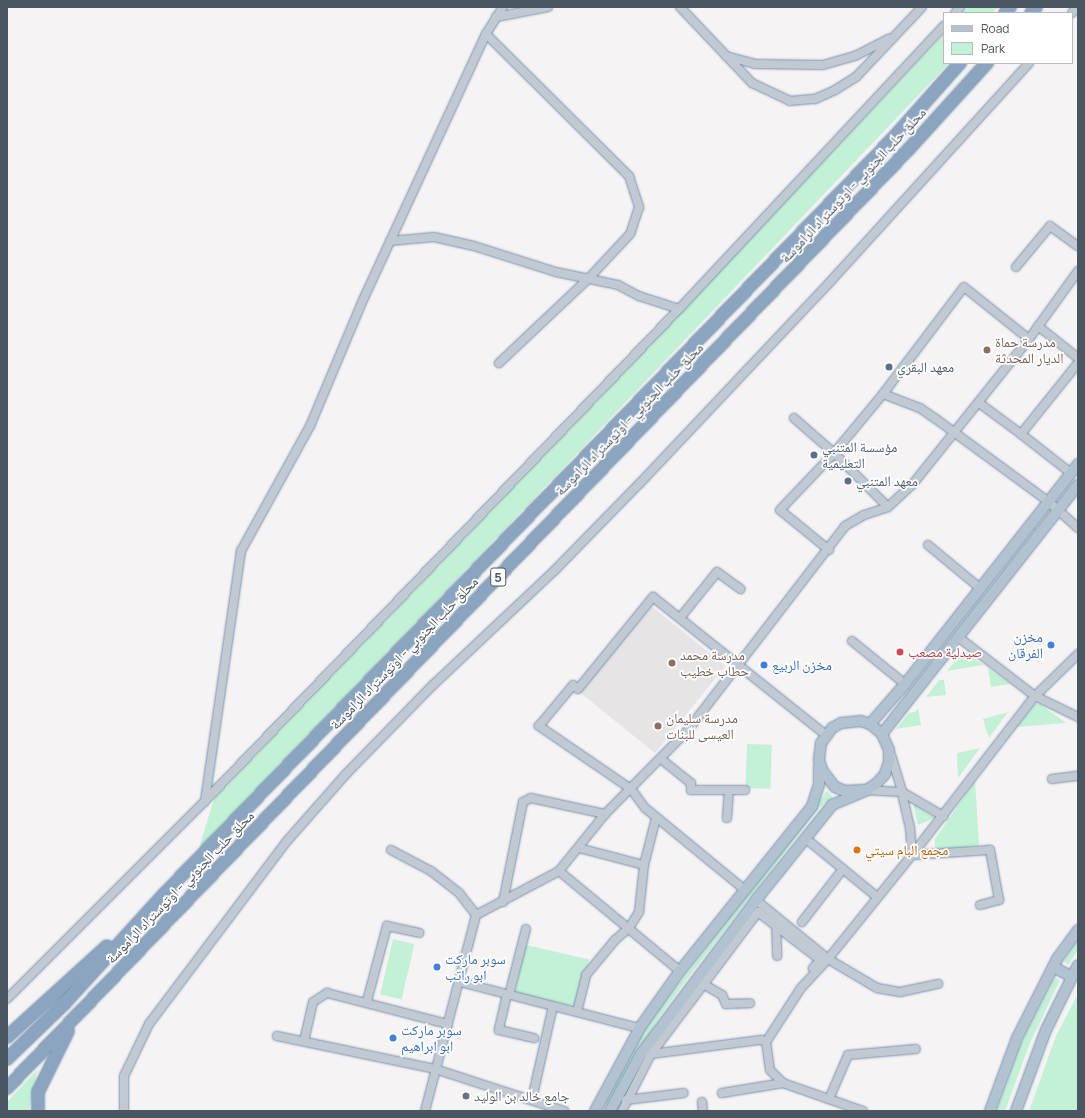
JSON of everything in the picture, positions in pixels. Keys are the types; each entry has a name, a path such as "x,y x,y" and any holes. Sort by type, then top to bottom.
{"highway":[{"name":"محلق حلب الجنوبي - اوتوستراد الراموسة","path":"7,1059 64,1004 166,892 884,147 959,64"},
{"name":"محلق حلب الجنوبي - اوتوستراد الراموسة","path":"7,1088 903,156 986,64"},
{"path":"7,1037 166,892"},
{"path":"38,1111 38,1092 73,1020"}],"main road":[{"path":"870,724 905,684 1078,464"},
{"path":"882,734 1078,485"},
{"path":"595,1111 639,1028 680,971 812,806 818,784 819,751 826,736 841,723 856,721 870,724 882,734 890,750 889,762 885,774 877,783 867,790 832,806 805,838 756,900 641,1054 610,1111"},
{"path":"819,760 827,780 836,787 845,791 867,790"},
{"path":"990,1111 1017,1038 1053,967 1078,930"},
{"path":"1016,1111 1046,1030 1071,976 1078,965"},
{"path":"1053,967 1071,976"}],"street":[{"path":"205,801 241,551 310,426 390,241 486,34 503,7"},
{"path":"496,17 548,7"},
{"path":"680,7 752,83 790,101 815,99 835,90 856,77 922,7"},
{"path":"7,999 205,801 679,309 943,27"},
{"path":"726,56 755,64 823,65 857,55 901,31"},
{"path":"486,34 629,176 639,207 630,234 590,278 499,363"},
{"path":"124,1111 124,1076 149,1024 287,841 346,774 433,685 556,568 651,472 840,272 1028,64"},
{"path":"1016,267 1050,226 1078,246"},
{"path":"390,241 434,237 474,246 556,272 618,285 640,296 679,309"},
{"path":"476,914 503,902 559,871 605,814 688,730 737,663 829,550 845,526 864,515 888,507 912,485 956,434 1029,339 1078,271"},
{"path":"829,550 780,510 834,453 883,394 964,287 1029,339"},
{"path":"1038,326 1078,358"},
{"path":"1021,434 1078,363"},
{"path":"883,394 920,408 1049,502 1078,528"},
{"path":"979,403 1071,473"},
{"path":"794,418 834,453 888,507"},
{"path":"928,546 980,588"},
{"path":"680,618 717,572 740,589"},
{"path":"745,890 656,818 631,789 539,726 574,685 578,689 653,597 826,736"},
{"path":"958,637 1035,696 1078,717"},
{"path":"852,641 905,684"},
{"path":"863,1111 784,1083 770,1070 766,1042 795,996 828,959 912,855 1035,696 1078,654"},
{"path":"890,750 910,828 912,855"},
{"path":"661,759 691,783 691,790 745,790"},
{"path":"1052,780 1078,776"},
{"path":"727,818 729,790"},
{"path":"867,790 902,792 943,816"},
{"path":"503,902 523,802 531,798 605,814"},
{"path":"576,1012 586,975 614,940 629,928 639,912 644,864 656,818"},
{"path":"805,838 877,897"},
{"path":"579,848 644,864"},
{"path":"391,850 431,871 459,893 476,914"},
{"path":"912,855 990,850 999,900 980,905"},
{"path":"802,922 843,869"},
{"path":"559,871 680,971"},
{"path":"756,900 776,921 820,960 797,987 795,996"},
{"path":"622,1111 626,1100 651,1054 758,912 776,921 828,959 877,988 900,992 938,984"},
{"path":"425,1111 435,1069 460,982 476,914"},
{"path":"776,921 777,956"},
{"path":"367,1001 386,926 419,934"},
{"path":"526,929 499,1030 534,1038"},
{"path":"460,982 639,1028"},
{"path":"703,984 722,995 726,1004 750,1003"},
{"path":"304,1041 314,1002 327,993 367,1001 448,1024"},
{"path":"532,1099 553,1006"},
{"path":"277,1036 435,1069 532,1099 564,1111"},
{"path":"651,1054 761,1040 766,1042"},
{"path":"829,1098 848,1055 916,1049"},
{"path":"722,1092 784,1083"},
{"path":"626,1100 684,1093"}],"shaded area":[{"path":"650,605 725,666 655,753 580,692"}],"green space":[{"path":"967,7 998,7 994,12 963,12"},
{"path":"943,35 943,64 948,64 198,851 214,799 601,397"},
{"path":"966,652 983,665 947,671 961,654"},
{"path":"988,668 1010,684 991,687"},
{"path":"939,680 944,680 946,695 926,697"},
{"path":"1035,704 1040,704 1066,723 1017,727"},
{"path":"918,708 921,725 896,729 909,713 915,712"},
{"path":"1008,712 989,738 983,719"},
{"path":"747,744 772,745 770,789 745,788"},
{"path":"980,748 958,778 957,753"},
{"path":"975,781 979,845 935,851 935,839"},
{"path":"827,791 833,797 818,809 685,982 658,1019 609,1106 605,1104 624,1065 651,1020"},
{"path":"913,803 935,818 918,825"},
{"path":"393,939 414,944 402,999 380,995"},
{"path":"1078,939 1078,950 1068,965 1064,961"},
{"path":"526,945 589,960 578,1007 515,993"},
{"path":"1055,978 1060,980 1030,1043 1005,1111 997,1111 1021,1044"},
{"path":"1078,994 1078,1111 1029,1111 1056,1036"},
{"path":"37,1070 29,1111 7,1111 7,1102"}],"place":[{"name":"مدرسة حماة الديار المحدثة","path":"987,350"},
{"name":"معهد البقري","path":"889,367"},
{"name":"مؤسسة المتنبي التعليمية","path":"814,455"},
{"name":"معهد المتنبي","path":"848,481"},
{"name":"مخزن الفرقان","path":"1051,645"},
{"name":"صيدلية مصعب","path":"900,652"},
{"name":"مدرسة محمد حطاب خطيب","path":"672,663"},
{"name":"مخزن الربيع","path":"764,665"},
{"name":"مدرسة سليمان العيسى للبنات","path":"658,726"},
{"name":"مجمع البام سيتي","path":"857,850"},
{"name":"سوبر ماركت ابو راتب","path":"437,967"},
{"name":"سوبر ماركت ابو ابراهيم","path":"393,1038"},
{"name":"جامع خالد بن الوليد","path":"466,1096"}]}
